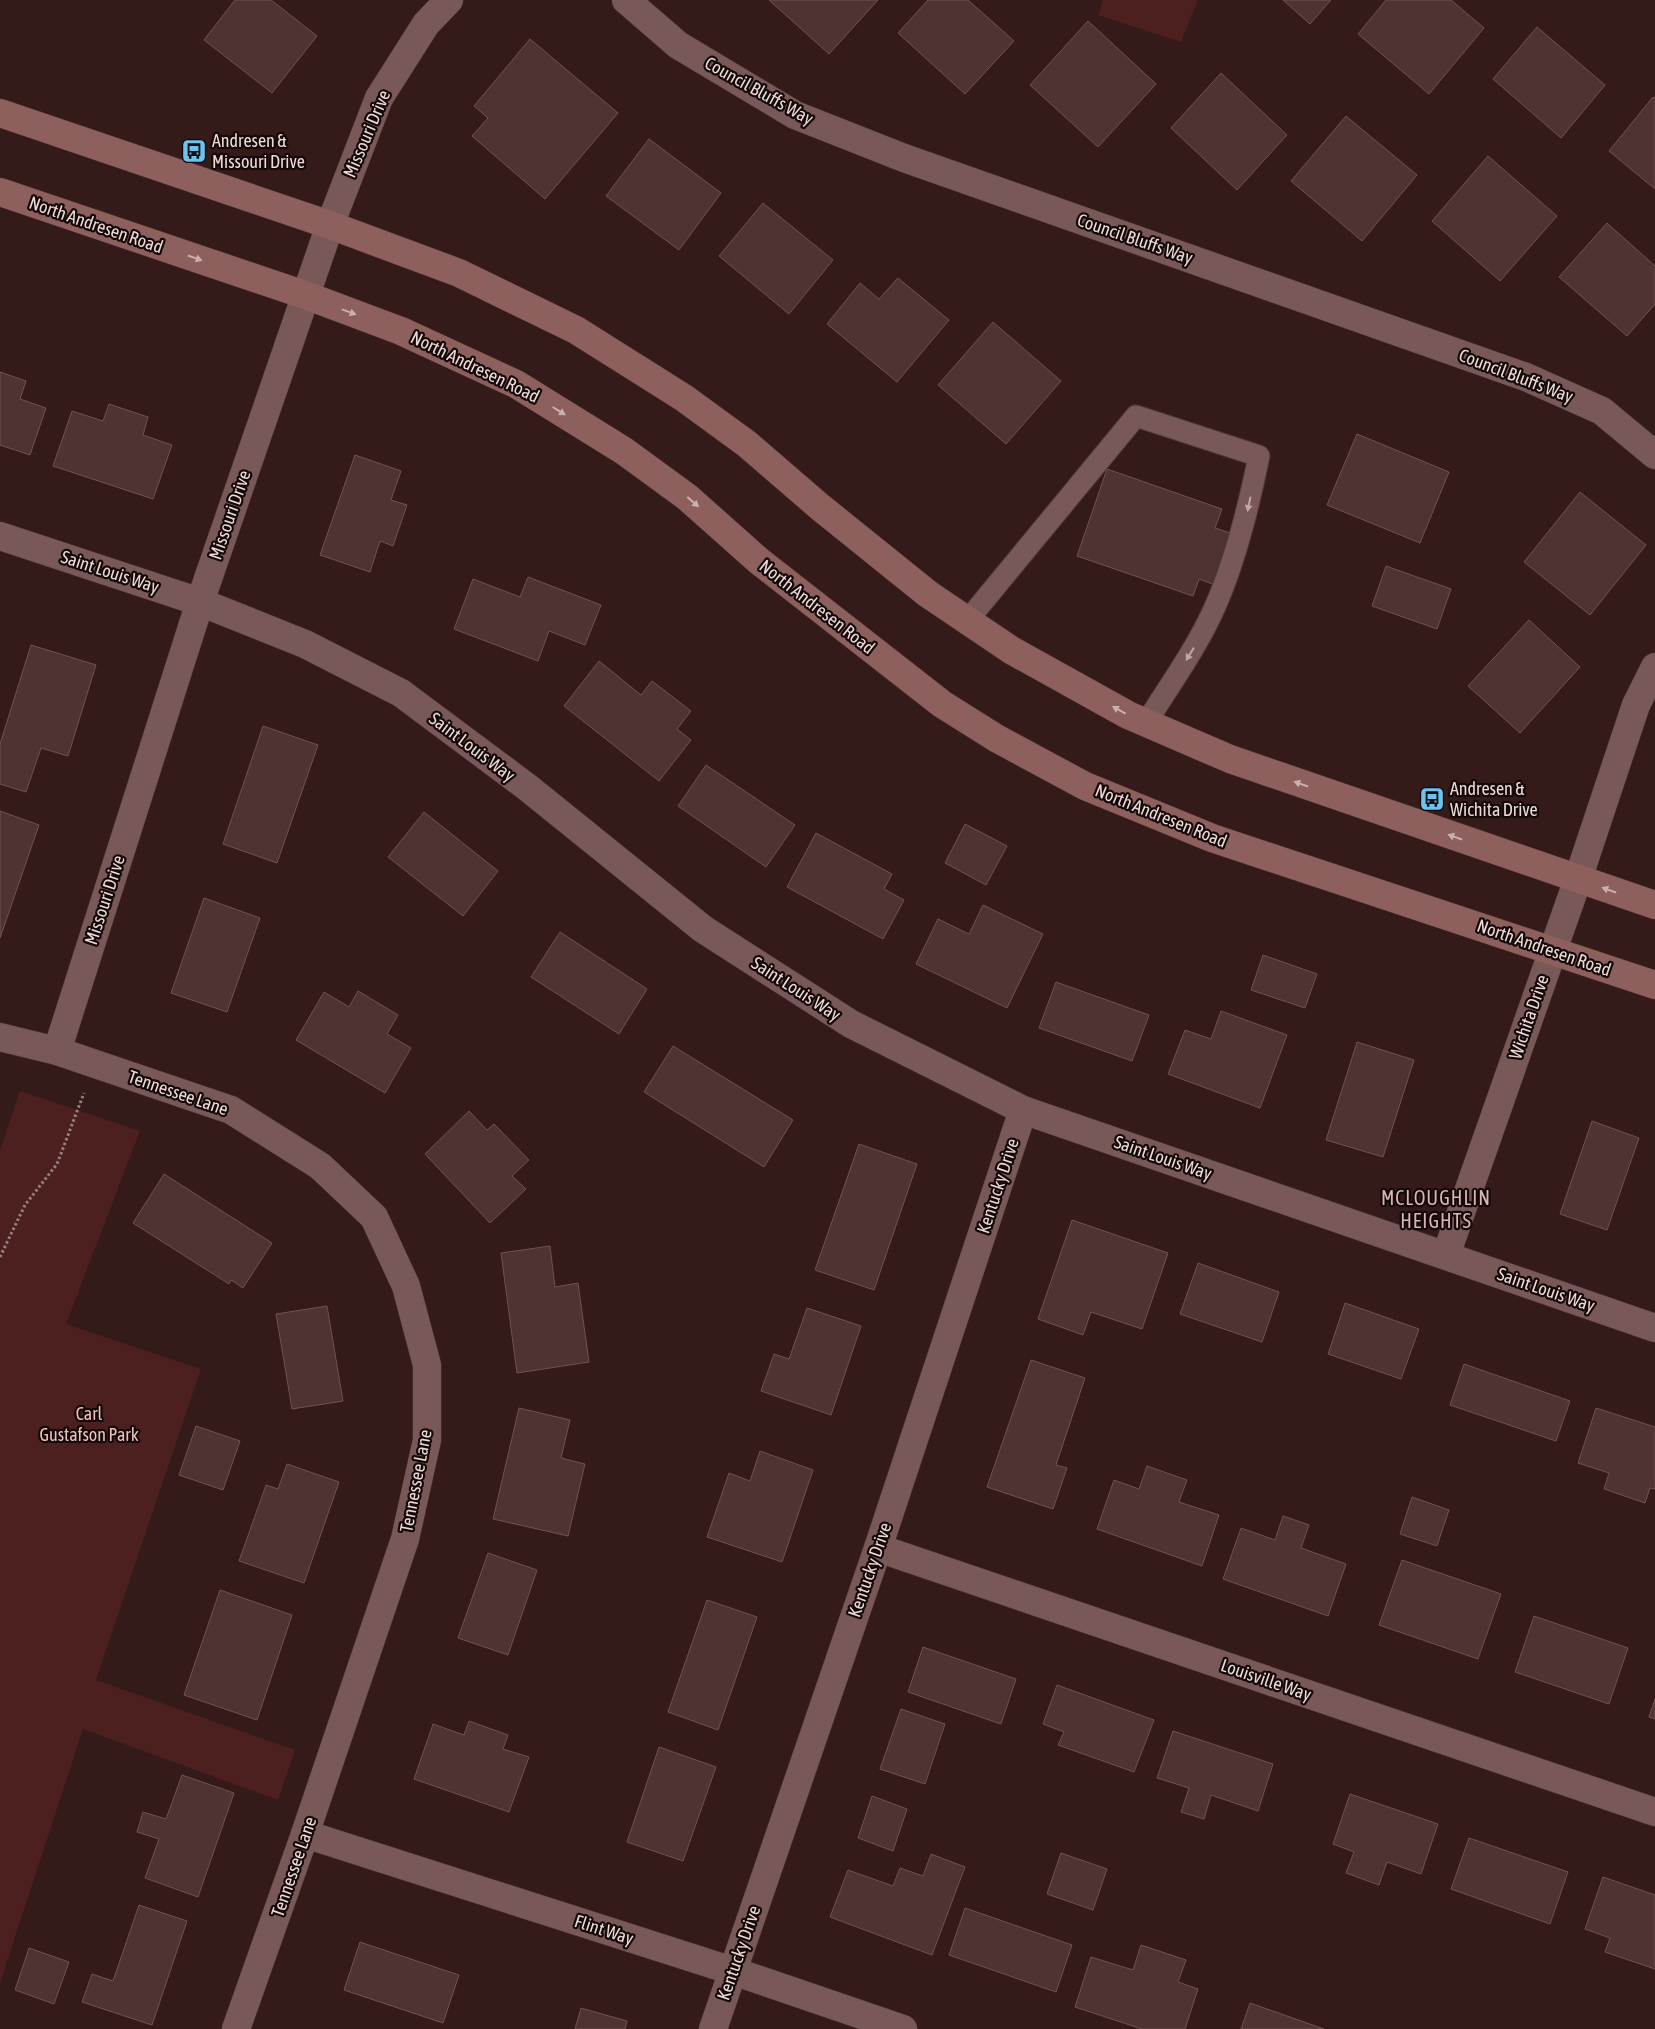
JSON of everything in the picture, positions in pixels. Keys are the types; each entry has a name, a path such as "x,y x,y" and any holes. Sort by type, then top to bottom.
{"street":[{"name":"Missouri Drive","path":"57,1051 200,602 330,225 379,98 426,24 449,0"},
{"name":"Council Bluffs Way","path":"626,0 678,45 795,116 904,158 1526,377 1602,411 1655,455"},
{"path":"0,113 330,225 459,273 576,330 684,398 747,444 820,508 928,594 1011,650 1146,723 1230,759 1655,905"},
{"name":"North Andresen Road","path":"0,192 305,295 401,331 516,384 624,451 687,497 759,561 942,704 996,738 1085,786 1212,838 1655,985"},
{"name":"Saint Louis Way","path":"0,536 200,602 305,644 401,693 527,787 703,929 851,1024 1023,1110 1655,1328"},
{"name":"Wichita Drive","path":"1446,1256 1578,879 1636,705 1655,667"},
{"name":"Tennessee Lane","path":"0,1037 57,1051 231,1110 320,1166 374,1217 406,1286 427,1365 427,1440 405,1539 305,1834 236,2029"},
{"name":"Kentucky Drive","path":"713,2029 878,1548 1023,1110"},
{"name":"Louisville Way","path":"878,1548 1655,1812"},
{"name":"Flint Way","path":"305,1834 902,2029"}],"lane":[{"path":"967,620 1136,416 1260,456 1247,513 1215,608 1193,649 1146,723"}],"path":[{"path":"0,1257 25,1205 57,1164 73,1126 94,1064"}],"green space":[{"path":"1103,0 1198,0 1181,42 1098,15"},
{"name":"Carl Gustafson Park","path":"20,1091 140,1131 66,1324 201,1369 96,1680 295,1750 278,1800 83,1729 0,1983 0,1150"}],"building":[{"path":"235,0 271,0 317,36 272,93 204,40"},
{"path":"769,0 878,0 829,54"},
{"path":"928,0 968,0 1014,41 965,94 898,33"},
{"path":"1283,0 1331,0 1310,24"},
{"path":"1386,0 1451,0 1484,28 1429,94 1358,34"},
{"path":"1088,21 1156,84 1098,147 1030,85"},
{"path":"1537,27 1605,85 1561,138 1493,79"},
{"path":"530,39 618,113 545,199 472,136 488,118 474,106"},
{"path":"1221,73 1287,135 1237,190 1171,128"},
{"path":"1653,97 1655,98 1655,189 1609,151"},
{"path":"1346,116 1417,175 1362,241 1291,181"},
{"path":"649,139 721,193 679,250 606,196"},
{"path":"1488,156 1557,216 1500,281 1432,221"},
{"path":"763,203 833,260 789,314 719,256"},
{"path":"1607,223 1655,266 1655,304 1627,336 1559,277"},
{"path":"898,278 949,320 897,382 827,324 860,283 879,299"},
{"path":"993,322 1061,381 1006,444 938,385"},
{"path":"0,372 26,381 20,399 46,408 30,455 0,445"},
{"path":"109,404 148,417 143,435 172,445 153,499 53,466 72,411 103,421"},
{"path":"1357,434 1449,472 1420,543 1327,505"},
{"path":"355,455 401,471 391,500 407,505 393,546 380,541 370,572 320,555"},
{"path":"1107,469 1222,509 1215,528 1233,534 1215,585 1199,579 1193,596 1077,556"},
{"path":"1580,492 1646,545 1590,615 1524,562"},
{"path":"1386,566 1451,589 1437,629 1372,606"},
{"path":"528,577 601,605 585,645 549,631 538,661 454,629 473,579 520,597"},
{"path":"1529,620 1580,667 1520,733 1468,686"},
{"path":"31,645 96,665 68,756 41,748 26,792 0,784 0,744"},
{"path":"599,661 641,695 652,681 691,711 677,729 691,740 659,781 564,706"},
{"path":"263,726 318,745 277,863 223,844"},
{"path":"706,765 795,825 766,867 678,806"},
{"path":"0,811 39,825 0,938"},
{"path":"424,812 498,871 463,916 388,857"},
{"path":"965,824 1007,846 986,885 945,863"},
{"path":"816,833 892,874 884,889 904,900 883,939 787,887"},
{"path":"204,898 260,918 227,1012 171,993"},
{"path":"983,905 1043,934 1007,1008 916,964 938,919 969,934"},
{"path":"560,932 647,989 619,1034 531,977"},
{"path":"1263,955 1317,974 1305,1008 1251,990"},
{"path":"1056,982 1149,1015 1132,1061 1039,1028"},
{"path":"358,991 398,1015 387,1034 411,1048 385,1093 296,1040 324,992 349,1007"},
{"path":"1221,1011 1287,1035 1260,1108 1168,1074 1185,1030 1211,1039"},
{"path":"1357,1042 1414,1060 1383,1157 1326,1140"},
{"path":"673,1046 793,1120 764,1167 644,1092"},
{"path":"469,1111 487,1130 494,1124 529,1160 512,1176 526,1189 490,1223 425,1154"},
{"path":"1592,1121 1639,1138 1607,1230 1560,1214"},
{"path":"859,1144 917,1164 874,1290 815,1270"},
{"path":"164,1174 272,1243 243,1288 231,1280 229,1284 133,1223"},
{"path":"1072,1220 1168,1253 1142,1329 1091,1312 1083,1335 1038,1319"},
{"path":"550,1246 555,1287 578,1283 589,1362 517,1373 501,1253"},
{"path":"1198,1263 1279,1292 1262,1342 1180,1314"},
{"path":"1345,1303 1419,1329 1401,1379 1328,1354"},
{"path":"327,1306 343,1401 292,1409 276,1314"},
{"path":"807,1308 861,1326 831,1415 761,1391 774,1354 789,1359"},
{"path":"1031,1360 1085,1378 1056,1465 1067,1468 1053,1509 987,1487"},
{"path":"1464,1364 1570,1401 1556,1441 1450,1405"},
{"path":"519,1408 570,1420 561,1458 585,1464 568,1536 493,1519"},
{"path":"1596,1408 1655,1427 1655,1489 1650,1488 1645,1503 1604,1489 1609,1473 1578,1463"},
{"path":"196,1426 240,1441 223,1490 179,1475"},
{"path":"760,1451 813,1470 782,1562 707,1537 729,1473 750,1481"},
{"path":"287,1464 339,1482 304,1583 239,1561 266,1485 278,1489"},
{"path":"1147,1466 1187,1480 1179,1502 1219,1515 1202,1566 1097,1529 1114,1480 1139,1489"},
{"path":"1412,1497 1449,1510 1437,1546 1400,1534"},
{"path":"1283,1516 1309,1525 1301,1548 1346,1564 1328,1616 1223,1579 1241,1528 1275,1540"},
{"path":"488,1553 537,1570 508,1655 458,1638"},
{"path":"1402,1560 1501,1594 1478,1659 1379,1625"},
{"path":"220,1590 292,1615 257,1720 184,1695"},
{"path":"707,1600 757,1617 718,1730 668,1712"},
{"path":"1534,1616 1628,1648 1609,1704 1515,1672"},
{"path":"923,1647 1016,1679 1001,1724 908,1692"},
{"path":"1057,1685 1154,1720 1134,1772 1058,1745 1064,1732 1043,1724"},
{"path":"1655,1699 1655,1719 1649,1717"},
{"path":"901,1709 945,1724 925,1784 880,1769"},
{"path":"469,1721 508,1735 503,1749 529,1757 509,1812 414,1779 433,1724 464,1735"},
{"path":"1173,1731 1273,1764 1258,1811 1211,1795 1204,1819 1181,1812 1189,1788 1157,1778"},
{"path":"659,1747 716,1767 683,1861 627,1842"},
{"path":"182,1775 234,1793 198,1897 145,1878 159,1839 137,1832 143,1812 166,1819"},
{"path":"1350,1794 1438,1824 1421,1874 1387,1862 1379,1885 1346,1873 1354,1852 1333,1844"},
{"path":"872,1796 907,1809 893,1851 858,1838"},
{"path":"1469,1838 1568,1872 1550,1924 1451,1889"},
{"path":"1061,1853 1107,1869 1093,1910 1047,1894"},
{"path":"931,1854 965,1867 932,1955 830,1917 848,1870 893,1886 900,1868 923,1876"},
{"path":"1603,1877 1655,1895 1655,1969 1605,1952 1610,1938 1585,1929"},
{"path":"139,1905 187,1921 152,2025 82,2002 92,1974 113,1981"},
{"path":"965,1908 1072,1945 1056,1992 949,1955"},
{"path":"360,1942 459,1975 443,2023 344,1990"},
{"path":"1141,1945 1186,1960 1178,1982 1198,1989 1185,2029 1142,2029 1075,2007 1091,1957 1133,1970"},
{"path":"29,1948 69,1962 54,2004 15,1990"},
{"path":"1250,2003 1324,2029 1241,2029"},
{"path":"581,2008 627,2021 625,2029 575,2029"}],"place":[{"name":"Andresen & Missouri Drive","path":"194,151"},
{"name":"Andresen & Wichita Drive","path":"1432,799"}],"district":[{"name":"MCLOUGHLIN HEIGHTS","path":"1436,1210"}]}
